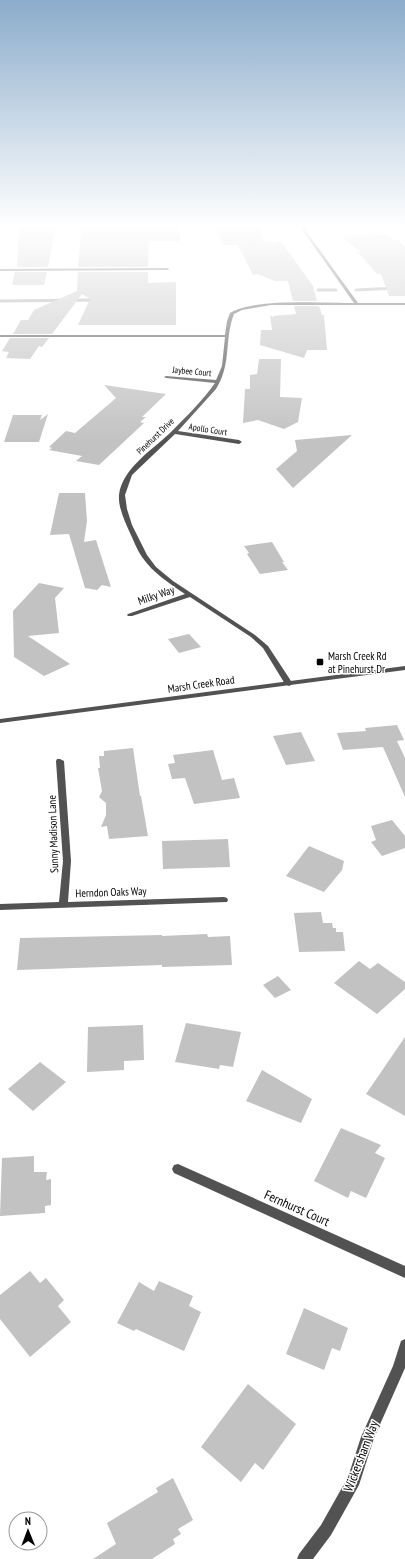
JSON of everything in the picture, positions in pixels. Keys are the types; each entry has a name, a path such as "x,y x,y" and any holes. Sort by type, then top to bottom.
{"street":[{"path":"352,297 357,304"},
{"name":"Pinehurst Drive","path":"289,684 266,647 154,568 144,556 129,525 124,509 122,495 130,476 139,464 174,432 218,382 224,366 228,346 227,336 232,313 241,309 271,304 405,304"},
{"path":"0,336 227,336"},
{"name":"Jaybee Court","path":"166,377 218,382"},
{"name":"Apollo Court","path":"174,432 239,442"},
{"name":"Milky Way","path":"130,615 190,594"},
{"name":"Marsh Creek Road","path":"0,721 405,668"},
{"name":"Sunny Madison Lane","path":"60,761 67,861 63,905"},
{"name":"Herndon Oaks Way","path":"0,907 224,900"},
{"name":"Fernhurst Court","path":"178,1169 405,1272"},
{"name":"Wickersham Way","path":"304,1559 326,1530 354,1480 368,1437 399,1367 405,1345"}],"building":[{"path":"64,297 80,297 52,334 13,334 21,320 28,320 34,310"},
{"path":"86,297 176,297 176,325 78,325 90,299"},
{"path":"292,297 316,297 317,301 293,301"},
{"path":"294,306 319,306 322,315 324,315 327,350 307,350 304,358 260,345 261,330 272,330 270,315 274,318 273,316 296,314"},
{"path":"10,338 49,338 42,347 39,346 30,359 6,358 9,352 2,351"},
{"path":"259,359 281,359 280,397 302,398 298,422 284,429 258,420 243,423 245,389 250,389 250,375 257,374"},
{"path":"104,385 166,394 142,417 146,417 140,422 144,423 99,465 76,461 82,456 49,450 52,448 49,447 66,431 75,433 116,398"},
{"path":"48,414 39,442 4,442 13,415 42,415 40,420"},
{"path":"352,435 293,488 276,469 297,451 295,440"},
{"path":"59,493 85,493 87,521 84,542 96,540 111,587 102,585 97,590 85,588 69,534 50,535"},
{"path":"272,542 284,562 282,562 288,570 260,574 247,554 249,553 244,546"},
{"path":"39,583 64,588 55,598 59,633 28,636 70,664 44,676 14,657 13,611"},
{"path":"189,634 201,647 179,653 168,639"},
{"path":"397,725 404,740 397,741 405,758 405,797 383,747 343,750 337,733 366,731 365,728"},
{"path":"301,732 315,761 286,765 273,736"},
{"path":"133,748 148,836 109,839 107,826 101,827 106,815 106,803 99,797 102,791 98,768 100,768 99,756 104,756 104,751"},
{"path":"213,750 222,780 234,778 240,798 194,804 185,778 172,779 168,764 175,763 173,755"},
{"path":"392,820 405,836 405,848 382,856 371,842 376,840 371,826"},
{"path":"228,839 230,867 163,869 162,841"},
{"path":"309,846 344,861 342,870 324,892 286,876"},
{"path":"321,912 323,923 332,923 333,928 336,928 336,932 343,932 345,951 299,952 294,913"},
{"path":"207,934 208,937 230,936 232,965 162,967 162,965 17,970 20,938"},
{"path":"359,961 370,969 378,963 405,982 405,989 377,1014 334,983"},
{"path":"278,976 291,990 275,998 263,985"},
{"path":"186,1023 241,1032 233,1067 220,1065 219,1069 175,1062"},
{"path":"143,1025 144,1060 124,1061 124,1070 87,1072 88,1027"},
{"path":"405,1037 405,1116 366,1094"},
{"path":"40,1062 66,1082 33,1111 8,1089"},
{"path":"262,1070 312,1099 301,1123 246,1101"},
{"path":"341,1128 381,1145 375,1153 385,1158 366,1198 351,1191 348,1198 314,1181"},
{"path":"34,1156 34,1172 47,1172 46,1180 51,1179 51,1205 45,1206 45,1213 0,1216 2,1158"},
{"path":"30,1271 40,1283 46,1278 64,1300 58,1306 71,1322 30,1357 0,1319 0,1295"},
{"path":"159,1281 193,1296 189,1306 201,1312 184,1351 136,1329 134,1331 117,1323 139,1282 154,1291"},
{"path":"304,1308 348,1328 340,1351 332,1348 324,1370 286,1354"},
{"path":"248,1384 296,1424 263,1470 255,1463 241,1482 201,1447"},
{"path":"173,1478 193,1520 178,1529 181,1534 173,1539 175,1544 152,1559 93,1559 116,1544 107,1523 158,1492 156,1488"}],"waterway":[{"path":"0,301 96,300"}],"place":[{"name":"Marsh Creek Rd at Pinehurst Dr","path":"320,662"}]}
